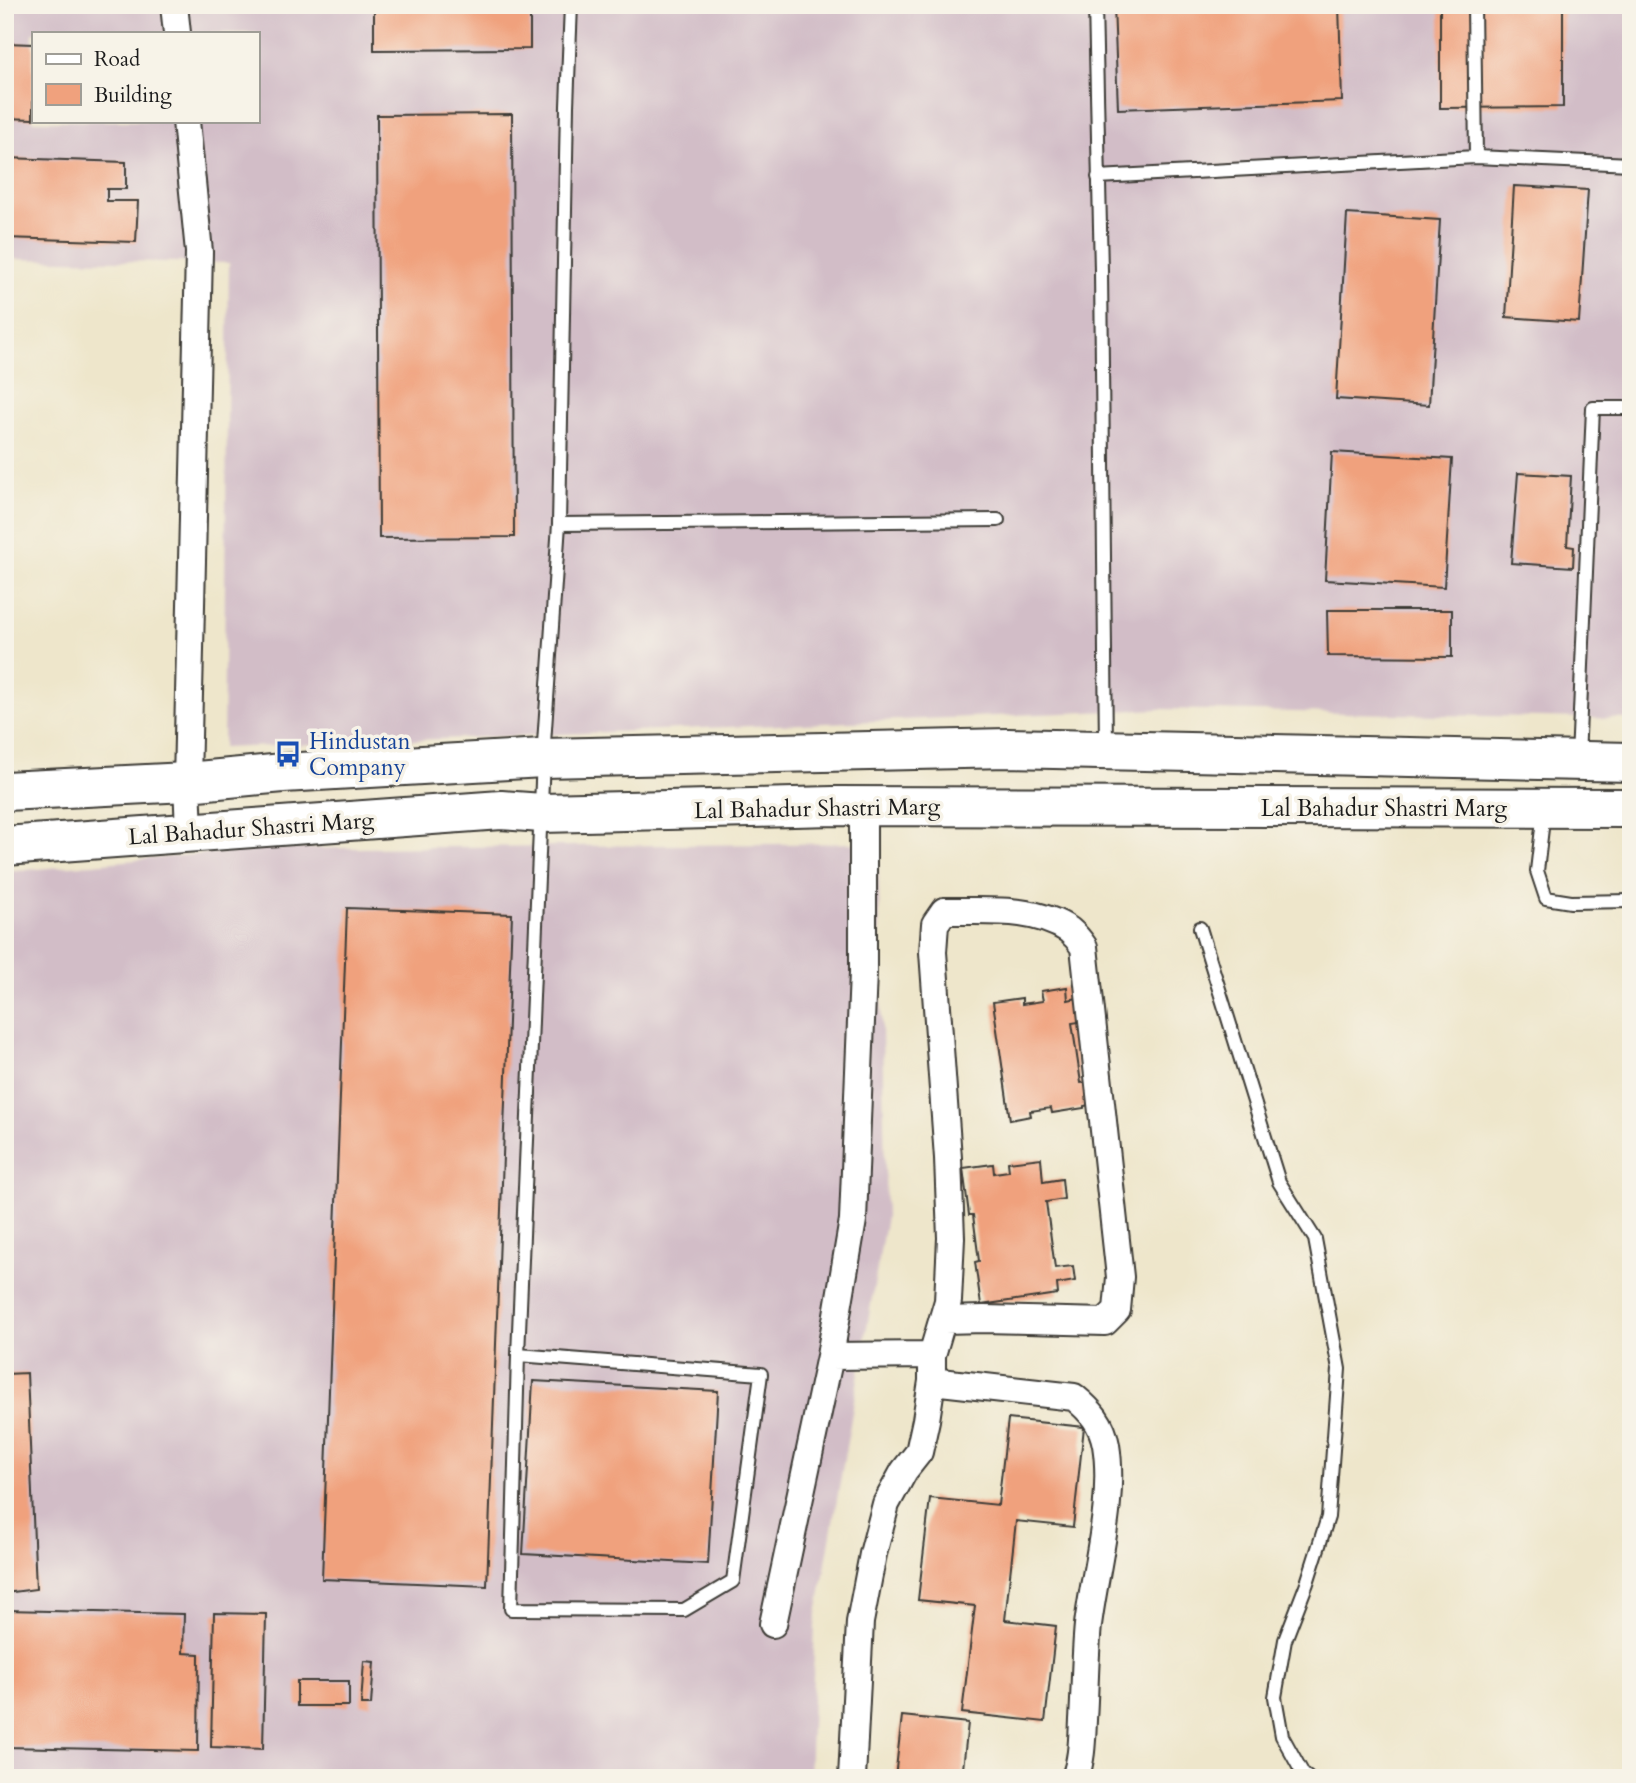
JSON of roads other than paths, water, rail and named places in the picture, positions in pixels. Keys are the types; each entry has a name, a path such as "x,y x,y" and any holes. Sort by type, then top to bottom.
{"main road":[{"path":"5,790 187,782 283,773 543,758 1009,748 1106,748 1631,762"},
{"name":"Lal Bahadur Shastri Marg","path":"5,846 501,810 542,814 863,806 1631,808"}],"street":[{"path":"174,5 177,32"},
{"path":"187,122 199,252 187,782 189,832"},
{"path":"773,1624 830,1356 853,1220 863,972 863,806"},
{"path":"852,1778 860,1622 873,1554 887,1503 904,1471 919,1452 932,1368 948,1301 951,1238 933,951 935,924 944,911 1033,916 1050,920 1071,932 1084,947 1120,1277 1117,1310 1105,1322 944,1320"},
{"path":"830,1356 932,1368 1074,1397 1100,1424 1106,1445 1107,1478 1103,1530 1088,1626 1082,1739 1075,1778"}],"lane":[{"path":"518,1355 761,1374 733,1581 684,1610 511,1609 518,1355 543,758 559,524 571,5"},
{"path":"1095,5 1106,748"},
{"path":"1474,5 1476,157"},
{"path":"1098,177 1476,157 1631,164"},
{"path":"1578,761 1594,408 1631,408"},
{"path":"559,524 998,520"},
{"path":"1544,808 1537,871 1546,898 1571,902 1631,901"},
{"path":"1200,928 1279,1182 1315,1239 1339,1369 1328,1517 1286,1640 1275,1697 1282,1736 1303,1774 1308,1778"}],"place":[{"name":"Hindustan Company","path":"288,754"}]}
